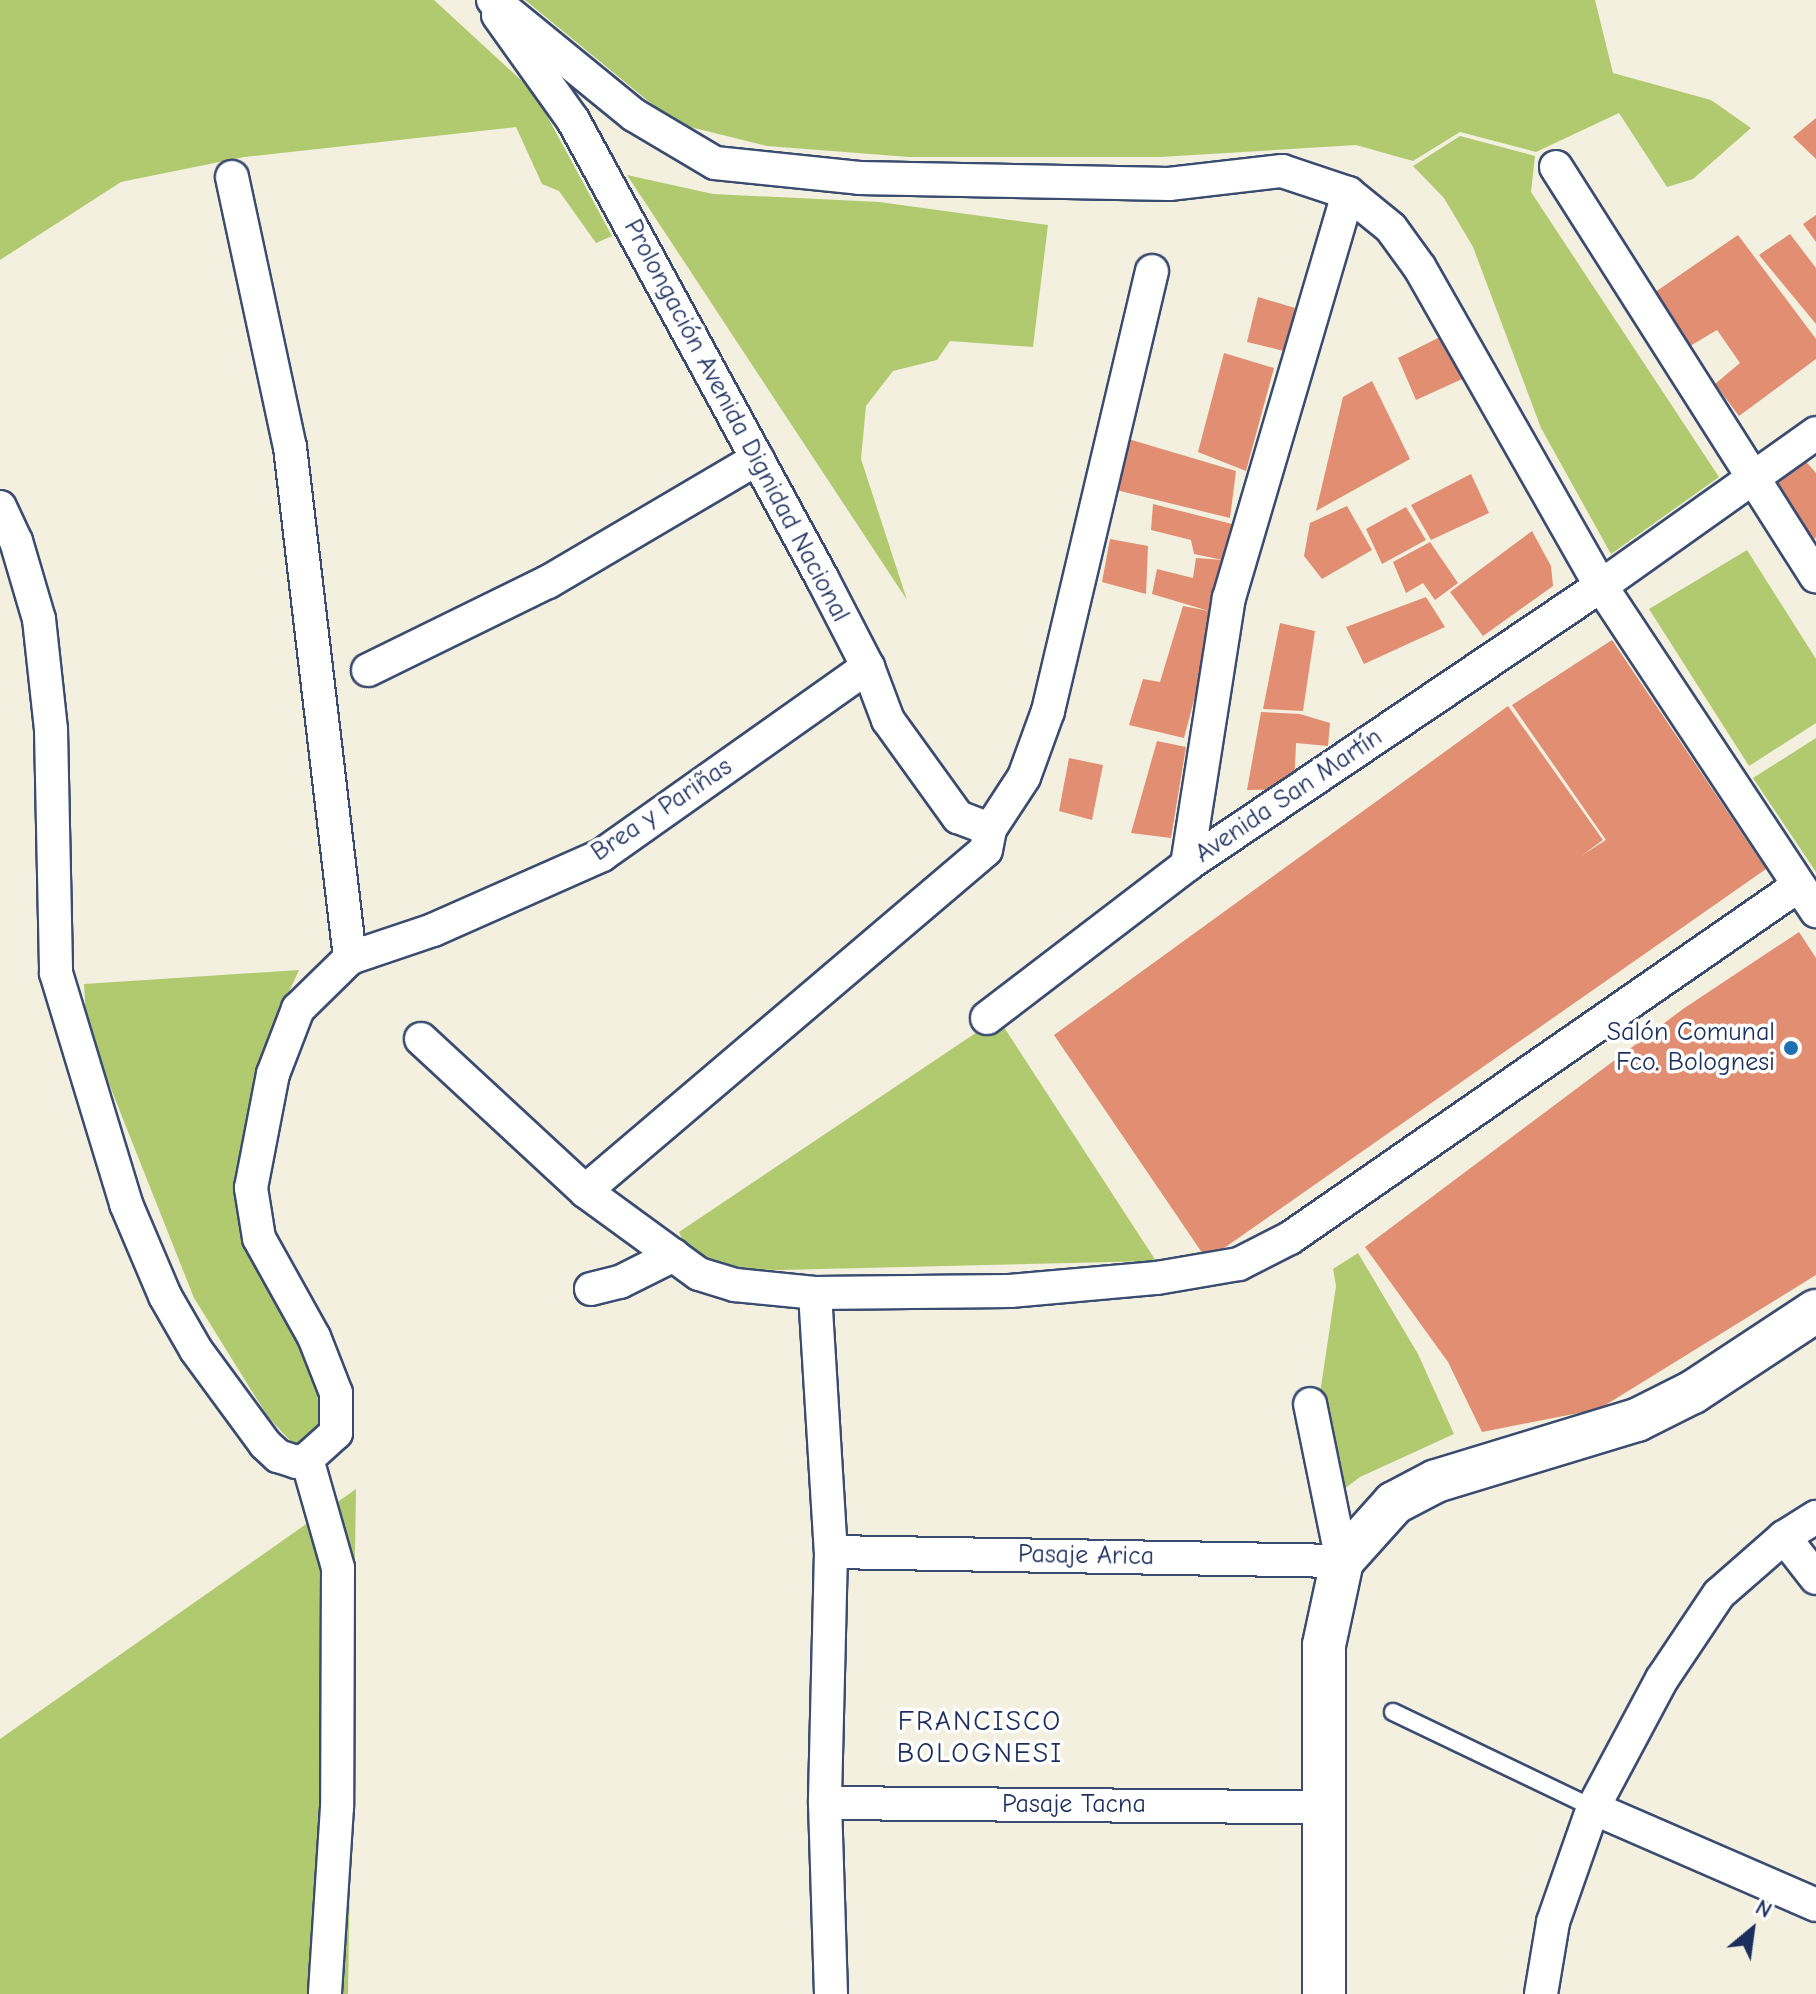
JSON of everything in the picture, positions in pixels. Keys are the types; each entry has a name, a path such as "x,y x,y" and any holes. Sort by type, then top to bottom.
{"street":[{"path":"421,1039 585,1191 699,1274 735,1285 815,1293 1010,1291 1168,1277 1239,1264 1290,1238 1807,899 1601,586 1420,268 1391,228 1348,193 1282,171 1169,184 859,178 715,163 634,115 490,0"},
{"name":"Prolongación Avenida Dignidad Nacional","path":"490,0 573,120 868,667 888,720 958,817 990,829"},
{"path":"1556,167 1757,477 1816,576"},
{"path":"0,507 16,541 39,619 51,730 56,973 126,1204 165,1296 196,1350 265,1444 278,1456 307,1459 336,1433 336,1393 314,1337 259,1238 251,1188 273,1074 298,1009 350,958 290,447 232,177"},
{"path":"1187,865 1229,598 1348,193"},
{"path":"585,1191 986,850 990,829 1024,777 1048,711 1152,271"},
{"name":"Avenida San Martín","path":"987,1018 1187,865 1601,586 1816,433"},
{"path":"368,670 548,582 757,459"},
{"name":"Brea y Pariñas","path":"350,958 433,930 602,855 868,667"},
{"path":"591,1289 620,1282 674,1255"},
{"path":"815,1293 831,1552 825,1803 831,1994"},
{"path":"1342,1561 1394,1503 1436,1481 1637,1420 1693,1392 1816,1311"},
{"path":"1310,1404 1342,1561 1324,1645 1324,1994"},
{"path":"307,1459 338,1568 337,1807 325,1994"},
{"path":"1541,1994 1553,1922 1593,1808 1662,1679 1719,1594 1784,1537 1816,1517"},
{"path":"1784,1537 1816,1578"},
{"name":"Pasaje Arica","path":"831,1552 1342,1561"},
{"name":"Pasaje Tacna","path":"825,1803 1323,1807"},
{"path":"1593,1808 1816,1905"}],"lane":[{"path":"1393,1712 1593,1808"}],"green space":[{"path":"0,0 434,0 534,92 612,236 596,243 559,191 542,184 516,127 244,157 121,182 0,260"},
{"path":"525,0 1595,0 1613,73 1711,100 1751,128 1693,179 1667,187 1619,113 1536,152 1460,132 1413,161 1356,145 1160,157 909,157 767,146 690,127 653,105"},
{"path":"1460,136 1535,156 1531,192 1719,477 1611,554 1541,428 1473,247 1444,198 1413,166"},
{"path":"627,175 713,194 879,202 1048,225 1033,347 950,341 937,360 893,371 866,406 861,459 907,600"},
{"path":"1747,550 1816,659 1816,723 1749,766 1649,609"},
{"path":"1816,738 1816,872 1753,778"},
{"path":"299,970 273,1027 234,1192 242,1239 314,1372 329,1417 298,1449 268,1417 194,1298 98,1056 86,1020 84,984"},
{"path":"998,1018 1156,1261 779,1270 720,1268 687,1250 679,1232"},
{"path":"1358,1253 1418,1354 1454,1434 1360,1477 1328,1501 1319,1400 1336,1286 1333,1269"},
{"path":"356,1489 348,1994 0,1994 0,1739"}],"building":[{"path":"1816,118 1816,159 1793,137"},
{"path":"1816,215 1816,242 1803,224"},
{"path":"1790,234 1816,268 1816,324 1759,255"},
{"path":"1738,235 1816,339 1816,359 1739,416 1715,384 1740,363 1717,330 1690,346 1648,297"},
{"path":"1258,297 1295,308 1288,352 1247,342"},
{"path":"1450,332 1471,375 1416,400 1398,358"},
{"path":"1224,353 1274,368 1246,471 1198,452"},
{"path":"1372,381 1410,459 1316,511 1343,397"},
{"path":"1125,438 1236,471 1230,518 1116,490"},
{"path":"1801,456 1816,473 1816,537 1809,546 1769,475"},
{"path":"1471,474 1489,513 1431,540 1411,505"},
{"path":"1153,504 1232,524 1223,560 1194,554 1191,540 1151,530"},
{"path":"1347,506 1372,550 1322,579 1304,556 1310,523"},
{"path":"1406,507 1426,540 1382,564 1366,529"},
{"path":"1532,531 1551,566 1553,586 1483,636 1450,592"},
{"path":"1110,539 1148,546 1146,594 1102,582"},
{"path":"1430,542 1458,583 1435,600 1423,583 1406,593 1393,562"},
{"path":"1196,558 1223,560 1217,613 1184,738 1129,725 1143,679 1160,682 1183,606 1209,611 1152,594 1157,569 1193,578"},
{"path":"1426,597 1445,627 1364,664 1346,627"},
{"path":"1280,623 1315,631 1303,711 1263,709"},
{"path":"1612,640 1766,869 1207,1260 1054,1035 1508,706 1603,840 1581,856 1606,840 1512,705"},
{"path":"1261,712 1300,714 1330,723 1328,746 1296,743 1294,789 1247,790"},
{"path":"1157,741 1186,747 1171,838 1131,833"},
{"path":"1069,758 1103,765 1092,820 1059,811"},
{"path":"1799,932 1816,958 1816,1275 1599,1409 1482,1432 1448,1362 1365,1247 1683,1009"}],"place":[{"name":"Salón Comunal Fco. Bolognesi","path":"1791,1048"}],"district":[{"name":"FRANCISCO BOLOGNESI","path":"980,1737"}]}
